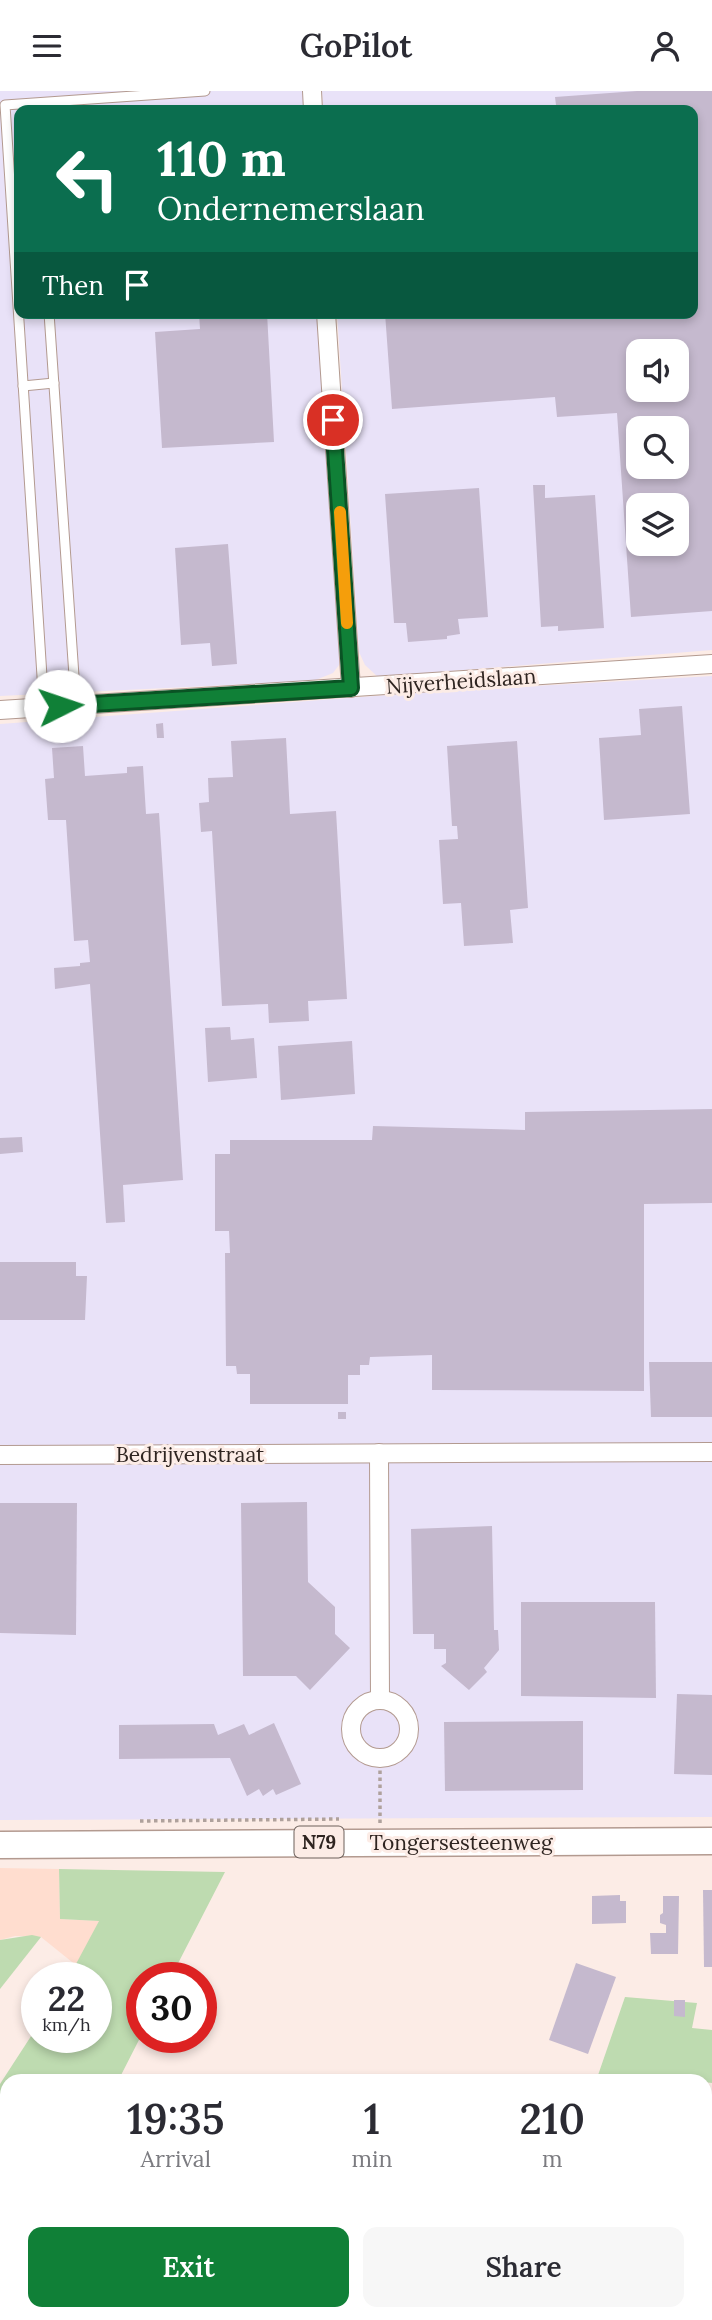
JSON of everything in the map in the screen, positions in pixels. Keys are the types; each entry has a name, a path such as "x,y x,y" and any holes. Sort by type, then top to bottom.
{"main road":[{"name":"Tongersesteenweg","path":"0,1845 712,1841"}],"street":[{"path":"326,319 351,688"},
{"name":"Nijverheidslaan","path":"0,710 712,664"},
{"name":"Bedrijvenstraat","path":"0,1455 712,1452"},
{"path":"379,1453 380,1700"},
{"path":"380,1700 393,1703 403,1711 408,1722 408,1735 403,1747 393,1755 380,1758 367,1756 357,1747 351,1735 351,1723 357,1711 367,1703 380,1700"}],"lane":[{"path":"47,105 107,95 205,91"},
{"path":"14,106 5,105 4,154 14,276"},
{"path":"18,319 44,707"},
{"path":"49,319 76,705"},
{"path":"23,386 54,383"}],"path":[{"path":"380,1758 380,1842"}],"shaded area":[{"path":"0,91 303,91 304,105 14,105 14,319 318,319 342,642 339,665 333,673 313,681 0,696"},
{"path":"322,91 712,91 712,650 378,677 365,665 359,652 337,319 698,319 698,105 323,105"},
{"path":"712,676 712,1817 0,1820 0,724 429,692"},
{"path":"0,1868 59,1869 60,1919 99,1921 79,1962 72,1962 41,1937 15,1936 0,1940"}],"green space":[{"path":"59,1869 225,1872 179,1962 126,1962 126,2053 132,2053 122,2074 6,2074 21,2052 112,2053 112,1962 77,1962 99,1921 60,1919"},
{"path":"32,1935 41,1937 0,1989 0,1940"},
{"path":"625,1997 697,2003 692,2028 712,2030 712,2074 598,2074"}],"building":[{"path":"637,91 712,91 712,611 631,617 627,556 689,556 689,493 626,493 626,544 617,413 557,417 555,397 392,409 385,319 698,319 698,105 556,105 555,97"},
{"path":"199,319 267,319 274,442 162,448 155,332 200,329"},
{"path":"533,485 545,485 545,498 595,495 604,628 558,631 558,626 541,627"},
{"path":"479,488 488,617 458,619 460,634 447,636 447,639 408,642 406,623 394,623 385,494"},
{"path":"228,544 237,664 212,666 210,643 181,645 175,548"},
{"path":"682,706 690,814 604,820 599,738 641,735 639,709"},
{"path":"163,723 164,738 157,738 156,724"},
{"path":"286,738 290,814 336,811 347,999 308,1001 309,1021 269,1023 268,1004 222,1006 212,831 201,832 199,803 209,802 208,778 233,777 231,741"},
{"path":"517,741 528,908 510,910 513,943 464,946 461,903 443,904 439,840 458,839 457,826 452,826 447,746"},
{"path":"83,746 85,776 127,773 127,767 143,766 146,814 159,813 183,1180 123,1185 125,1222 106,1223 90,984 55,989 54,968 80,966 80,963 90,962 88,940 74,941 66,820 48,820 45,779 54,778 52,748"},
{"path":"230,1027 231,1040 254,1038 257,1078 208,1082 205,1028"},
{"path":"352,1041 355,1094 281,1100 278,1046"},
{"path":"712,1109 712,1203 644,1204 644,1391 432,1390 432,1355 370,1357 369,1365 360,1365 360,1375 348,1375 348,1404 250,1404 250,1374 237,1374 236,1366 226,1366 225,1253 230,1253 229,1231 215,1231 215,1154 230,1154 230,1140 372,1140 373,1126 525,1130 525,1112"},
{"path":"22,1137 23,1152 0,1154 0,1138"},
{"path":"0,1262 76,1262 76,1276 87,1276 85,1320 0,1320"},
{"path":"649,1362 712,1362 712,1417 651,1417"},
{"path":"338,1412 346,1412 346,1419 338,1419"},
{"path":"307,1502 308,1582 335,1607 335,1634 350,1648 310,1690 296,1676 243,1676 241,1503"},
{"path":"0,1503 77,1503 76,1635 0,1633"},
{"path":"492,1526 494,1630 498,1630 499,1650 484,1668 487,1672 469,1690 441,1666 446,1663 446,1649 434,1649 434,1634 413,1634 411,1529"},
{"path":"521,1602 655,1602 656,1698 521,1696"},
{"path":"677,1694 712,1695 712,1775 674,1774"},
{"path":"583,1721 583,1790 445,1791 444,1722"},
{"path":"274,1723 301,1784 276,1795 273,1789 263,1796 259,1789 247,1796 230,1758 119,1759 119,1725 214,1724 218,1735 244,1724 249,1735"},
{"path":"703,1890 712,1890 712,1967 704,1967"},
{"path":"620,1895 620,1901 626,1901 626,1923 592,1924 592,1896"},
{"path":"663,1896 679,1896 678,1954 651,1954 650,1933 666,1933 666,1925 660,1923"},
{"path":"576,1963 616,1977 588,2054 549,2040"},
{"path":"674,2000 685,2000 685,2017 674,2016"}],"slow traffic":[{"path":"340,512 347,623"}],"route":[{"path":"60,706 351,688 333,420"}]}
